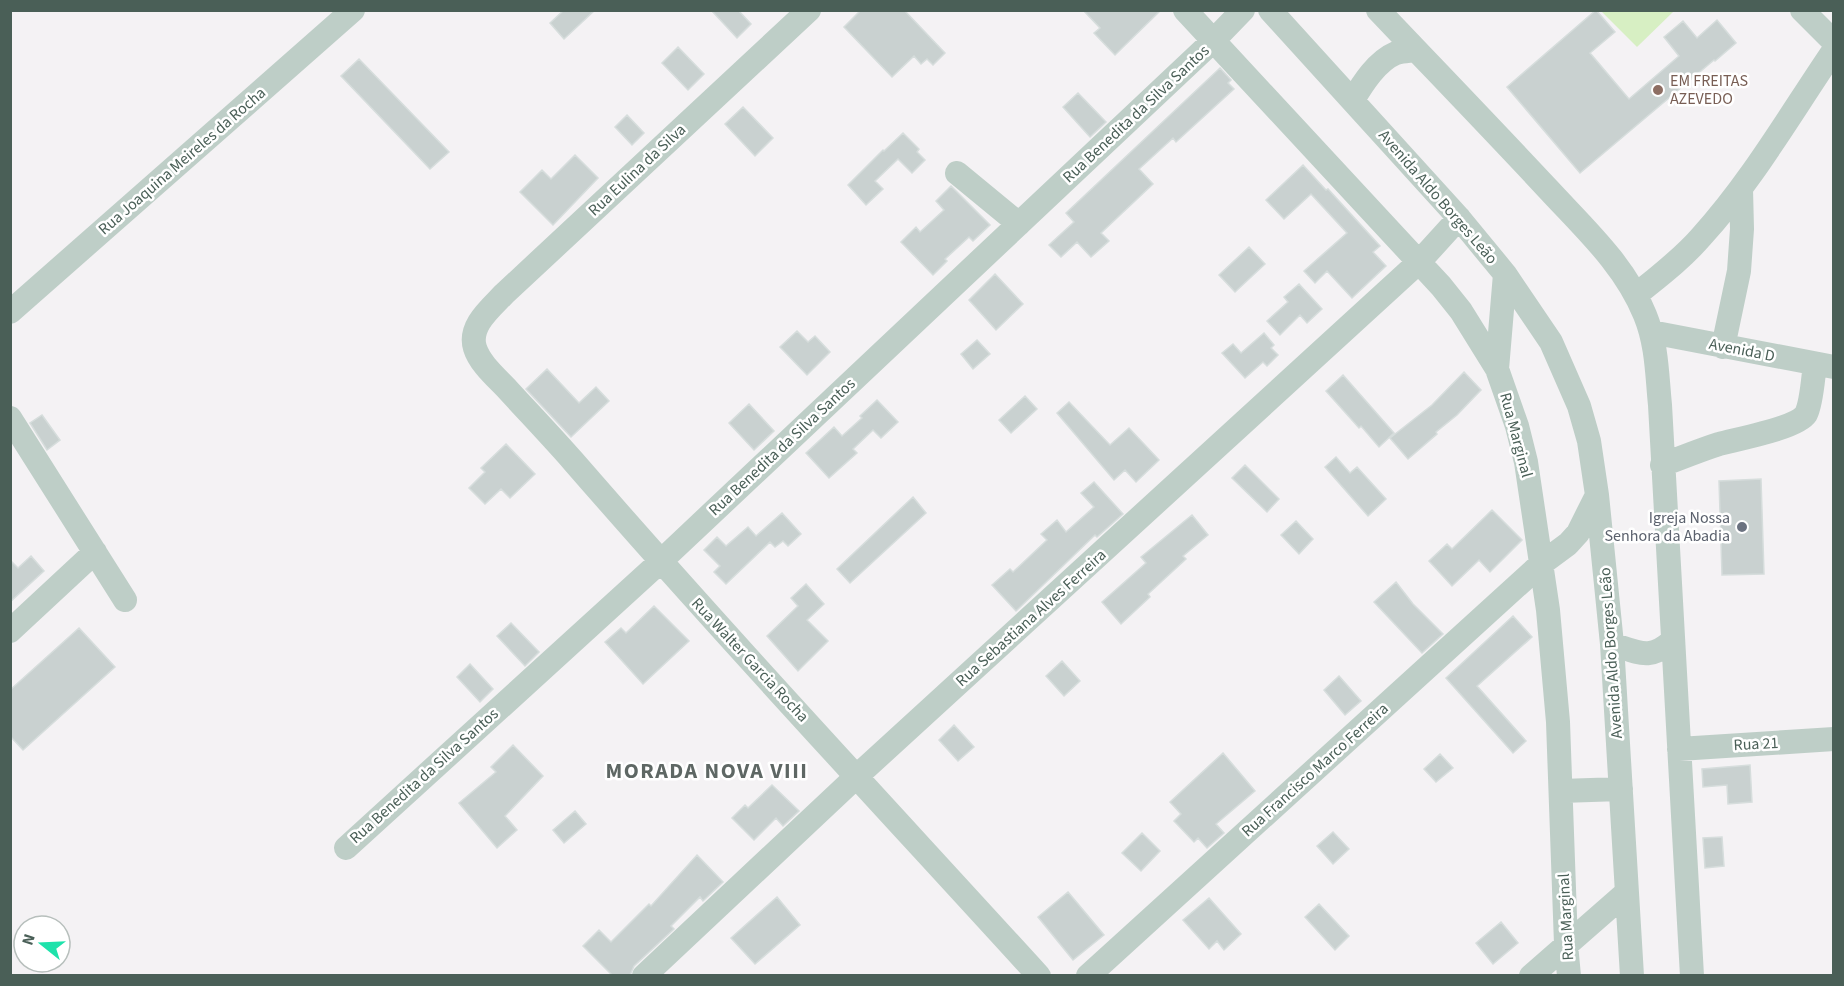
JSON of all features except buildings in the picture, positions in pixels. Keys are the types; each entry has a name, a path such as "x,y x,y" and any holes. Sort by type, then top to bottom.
{"street":[{"name":"Rua Joaquina Meireles da Rocha","path":"10,312 353,10"},
{"name":"Rua Eulina da Silva","path":"474,336 487,312 512,287 808,10"},
{"name":"Rua Marginal","path":"1185,10 1419,262 1461,311 1497,369 1517,426 1526,462 1552,646 1558,722 1569,975"},
{"name":"Rua Benedita da Silva Santos","path":"345,848 660,562 1213,41 1243,10"},
{"name":"Avenida Aldo Borges Leão","path":"1269,10 1459,218 1505,274 1551,342 1579,406 1589,441 1597,495 1612,644 1632,975"},
{"path":"1378,10 1593,237 1626,278 1636,295 1651,332 1657,370 1692,975"},
{"path":"1802,10 1833,42"},
{"path":"1353,100 1363,83 1383,62 1396,53 1416,50"},
{"path":"1636,295 1678,261 1741,189 1833,50"},
{"path":"957,173 1018,224"},
{"path":"1723,347 1741,261 1741,189"},
{"name":"Rua Sebastiana Alves Ferreira","path":"644,975 857,776 1419,262 1459,218"},
{"path":"1497,369 1505,274"},
{"name":"Avenida D","path":"1651,332 1824,365"},
{"name":"Rua Walter Garcia Rocha","path":"474,336 477,353 490,371 554,440 660,562 1039,975"},
{"path":"1662,465 1720,444 1781,428 1799,420 1805,415 1824,365"},
{"path":"10,418 125,600"},
{"name":"Rua Francisco Marco Ferreira","path":"1088,975 1541,564 1568,544 1578,533 1597,495"},
{"path":"10,631 94,552"},
{"path":"1612,644 1650,654 1661,651 1673,640"},
{"name":"Rua 21","path":"1679,748 1833,739"},
{"path":"1561,790 1621,789"},
{"path":"1531,975 1627,892"}],"green space":[{"name":"EM FREITAS AZEVEDO","path":"1601,11 1674,11 1637,47"}],"place":[{"name":"EM FREITAS AZEVEDO","path":"1658,90"},
{"name":"Igreja Nossa Senhora da Abadia","path":"1742,527"}],"district":[{"name":"MORADA NOVA VIII","path":"707,771"}]}
